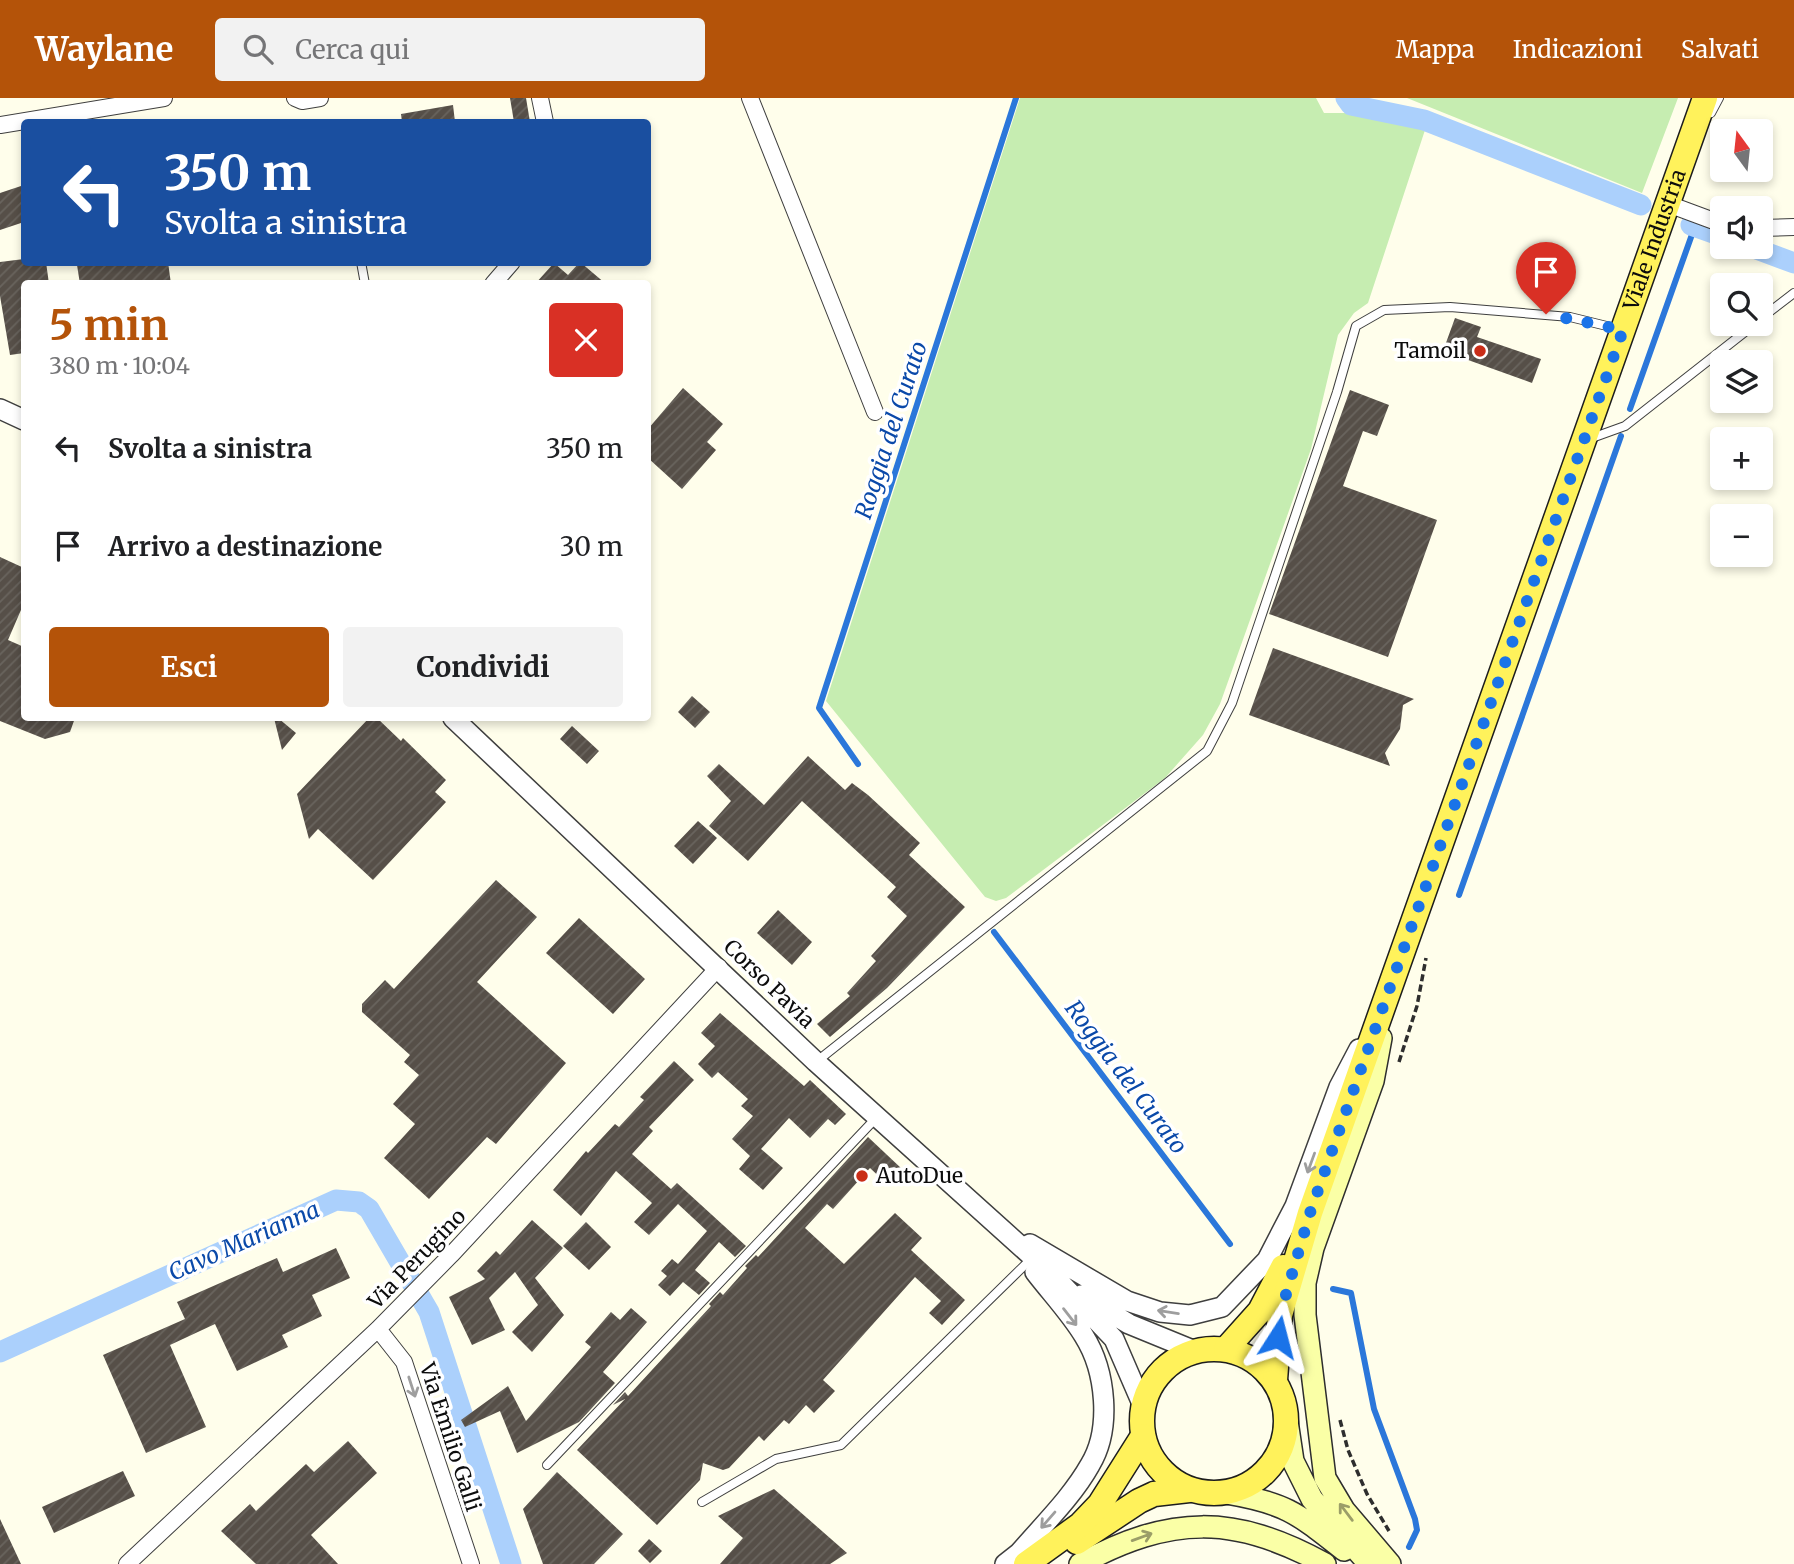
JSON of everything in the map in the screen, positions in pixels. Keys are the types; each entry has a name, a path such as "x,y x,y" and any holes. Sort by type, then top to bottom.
{"main road":[{"name":"Viale Industria","path":"1275,1380 1280,1315 1310,1213 1705,98"},
{"path":"1390,989 1373,1081 1313,1248 1305,1283 1304,1315 1325,1478 1344,1510 1390,1564"},
{"name":"Viale Industria","path":"1226,1349 1260,1311 1310,1213"},
{"path":"1189,1490 1168,1477 1152,1459 1143,1436 1143,1406 1150,1388 1161,1371 1177,1359 1195,1351 1226,1349 1245,1355 1262,1366 1275,1380 1284,1400 1293,1461 1312,1499 1368,1564"},
{"path":"1226,1493 1245,1487 1263,1475 1276,1460 1284,1441 1287,1420"},
{"path":"1026,1564 1080,1525 1100,1504 1143,1436"},
{"path":"1040,1564 1139,1501 1154,1494 1189,1490 1266,1499 1297,1513 1361,1564"},
{"path":"1080,1564 1109,1549 1160,1530 1207,1525 1255,1533 1325,1564"}],"street":[{"path":"36,119 164,98"},
{"path":"298,99 320,98"},
{"path":"540,98 544,119"},
{"path":"750,98 875,412"},
{"path":"0,125 21,122"},
{"path":"1668,204 1710,220"},
{"path":"1773,228 1794,227"},
{"path":"496,280 509,266"},
{"path":"0,409 21,419"},
{"name":"Corso Pavia","path":"456,721 719,967 816,1062 1034,1257"},
{"name":"Via Perugino","path":"127,1564 416,1291 719,967"},
{"path":"1034,1257 1127,1301 1160,1312 1190,1315 1222,1307 1267,1259 1295,1206 1339,1087 1390,989"},
{"path":"1034,1257 1114,1339 1143,1406"},
{"path":"1005,1564 1019,1553 1091,1464 1098,1446 1103,1408 1102,1384 1085,1336 1034,1257"},
{"path":"1056,1279 1129,1324 1195,1351"},
{"name":"Via Emilio Galli","path":"378,1329 404,1362 471,1564"}],"lane":[{"path":"1688,148 1719,98"},
{"path":"1773,310 1794,293"},
{"path":"816,1062 1207,751 1232,703 1337,393 1356,326 1384,310 1450,307 1570,317 1623,330"},
{"path":"1584,442 1625,426 1740,336"},
{"path":"547,1465 877,1117"},
{"path":"702,1502 776,1459 841,1446 1034,1257"}],"path":[{"path":"1398,1065 1417,1006 1428,947"},
{"path":"1339,1409 1348,1450 1391,1536"}],"green space":[{"path":"1020,98 1316,98 1324,113 1347,113 1425,130 1368,303 1354,313 1338,335 1311,449 1220,704 1203,735 1165,778 1006,898 996,901 985,897 826,701"},
{"path":"1407,98 1678,98 1642,193"}],"building":[{"path":"510,98 526,98 530,119 514,119"},
{"path":"453,105 455,119 402,119 401,114"},
{"path":"21,186 21,223 0,230 0,193"},
{"path":"21,259 21,266 47,266 48,280 21,280 21,353 10,355 0,296 0,262"},
{"path":"77,266 169,266 170,280 79,280"},
{"path":"551,266 558,266 568,275 576,266 585,266 601,280 539,280"},
{"path":"1455,318 1481,327 1477,337 1541,359 1532,383 1443,351"},
{"path":"683,388 723,424 707,442 716,450 682,489 651,461 651,425"},
{"path":"1350,390 1389,405 1377,436 1363,431 1343,486 1437,520 1388,657 1269,614"},
{"path":"0,557 21,567 21,610 8,640 21,646 21,721 74,721 70,732 45,739 0,721"},
{"path":"1273,648 1414,699 1403,705 1400,729 1385,753 1390,766 1249,715"},
{"path":"692,696 710,712 695,728 678,712"},
{"path":"275,721 282,721 296,733 282,750"},
{"path":"366,721 380,721 401,741 403,738 446,780 435,792 446,802 373,880 318,829 309,839 297,794"},
{"path":"572,726 599,751 587,764 560,739"},
{"path":"808,756 845,790 852,783 868,795 920,843 909,855 965,907 887,988 830,1037 817,1024 850,996 847,993 876,961 871,956 907,916 887,897 896,887 802,801 748,861 709,826 731,801 707,776 719,764 764,805"},
{"path":"698,821 717,838 693,864 674,846"},
{"path":"496,880 537,917 477,982 566,1063 496,1144 487,1137 429,1199 384,1158 415,1124 393,1104 419,1075 404,1062 410,1055 362,1012 362,1004 385,980 394,989"},
{"path":"778,910 812,942 792,965 757,933"},
{"path":"579,918 645,979 613,1014 546,953"},
{"path":"720,1013 804,1086 810,1080 846,1114 835,1125 828,1119 810,1138 789,1118 761,1149 783,1168 763,1190 739,1169 750,1156 732,1139 753,1116 741,1106 748,1099 718,1072 712,1078 698,1064 715,1046 701,1033"},
{"path":"674,1061 694,1080 649,1127 653,1131 632,1154 671,1189 677,1183 746,1246 735,1257 719,1242 695,1270 710,1283 699,1295 683,1282 670,1296 658,1285 667,1276 661,1271 672,1259 678,1264 707,1231 678,1204 649,1235 634,1222 652,1203 616,1171 581,1216 553,1190 586,1151 588,1153 615,1124 619,1127 644,1100 640,1097"},
{"path":"868,1137 902,1169 888,1185 870,1168 833,1209 827,1204 805,1228 844,1264 895,1213 922,1238 911,1250 965,1300 942,1325 929,1313 941,1301 915,1277 823,1380 835,1391 814,1413 806,1405 789,1424 784,1420 764,1441 759,1436 729,1468 723,1470 703,1463 700,1480 657,1525 577,1450 625,1399 613,1405 625,1392 628,1396 711,1306 709,1304 720,1292 723,1295 747,1268 745,1266 756,1255 758,1257"},
{"path":"532,1220 563,1248 535,1278 564,1315 532,1352 512,1332 538,1305 515,1272 489,1298 505,1330 472,1345 449,1297 485,1279 477,1271 496,1251 500,1255"},
{"path":"586,1222 611,1247 589,1270 563,1246"},
{"path":"336,1248 350,1278 312,1295 322,1316 282,1335 288,1347 237,1371 215,1324 170,1345 206,1427 146,1453 103,1355 185,1319 177,1302 277,1258 283,1272"},
{"path":"631,1308 647,1322 603,1372 615,1383 579,1422 517,1453 500,1411 465,1427 461,1420 508,1386 526,1421 591,1347 585,1342 611,1312 620,1320"},
{"path":"348,1441 377,1473 311,1535 338,1564 256,1564 221,1531 250,1504 256,1511 306,1464 314,1472"},
{"path":"123,1471 135,1496 54,1533 42,1507"},
{"path":"557,1472 623,1534 594,1564 543,1564 523,1509"},
{"path":"774,1489 847,1553 830,1564 720,1564 743,1538 718,1516"},
{"path":"0,1519 21,1564 0,1564"},
{"path":"649,1539 662,1551 650,1563 638,1551"}],"waterway":[{"name":"Roggia del Curato","path":"858,764 819,708 1016,98"},
{"path":"1346,98 1351,105 1424,120 1641,205"},
{"path":"1691,225 1710,232"},
{"path":"1630,409 1695,226"},
{"path":"1773,255 1794,263"},
{"path":"1459,895 1621,436"},
{"name":"Roggia del Curato","path":"994,932 1230,1244"},
{"name":"Cavo Marianna","path":"0,1352 336,1200 359,1202 369,1209 429,1312 511,1564"},
{"name":"Roggia del Curato","path":"1333,1289 1351,1293 1374,1409 1415,1519 1417,1530 1409,1547"}],"place":[{"name":"Tamoil","path":"1480,351"},
{"name":"AutoDue","path":"862,1176"}],"route":[{"path":"1278,1337 1280,1315 1310,1213 1623,330 1546,314"}]}
